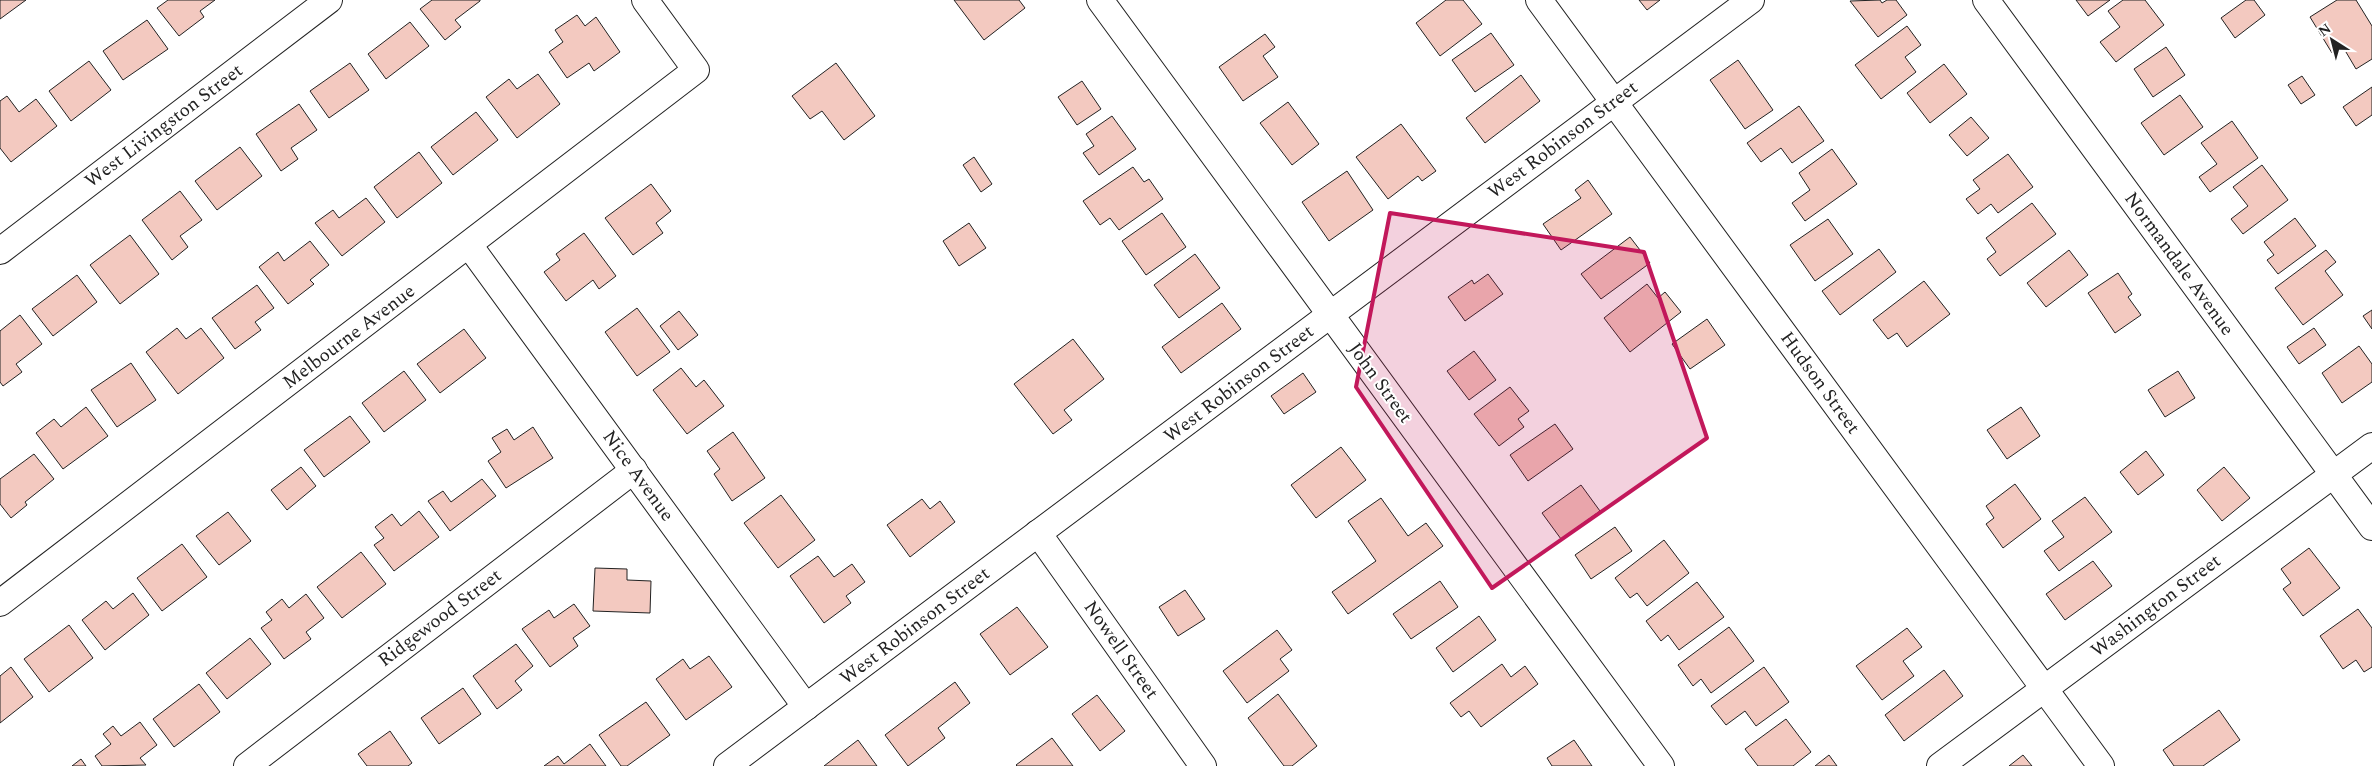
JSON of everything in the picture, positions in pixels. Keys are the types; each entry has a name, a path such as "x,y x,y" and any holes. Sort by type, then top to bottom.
{"street":[{"name":"West Livingston Street","path":"0,251 329,0"},
{"name":"Melbourne Avenue","path":"0,603 696,70 645,0"},
{"name":"John Street","path":"1100,0 1661,766"},
{"name":"Hudson Street","path":"1539,0 2101,766"},
{"name":"West Robinson Street","path":"727,766 1751,0"},
{"name":"Normandale Avenue","path":"1986,0 2372,527"},
{"name":"Nice Avenue","path":"469,245 806,707"},
{"name":"Washington Street","path":"1940,766 2372,446"},
{"name":"Ridgewood Street","path":"247,766 634,470"},
{"name":"Nowell Street","path":"1038,533 1195,763"}],"highlighted area":[{"path":"1390,213 1644,252 1707,438 1492,588 1356,387"}],"building":[{"path":"0,0 26,0 0,19"},
{"path":"168,0 215,0 200,11 204,17 179,36 157,8"},
{"path":"432,0 480,1 455,20 461,27 445,40 420,9"},
{"path":"954,0 1019,0 1025,8 984,40"},
{"path":"1446,0 1463,0 1482,24 1440,56 1416,23"},
{"path":"1639,0 1660,0 1647,10"},
{"path":"1880,0 1882,3 1887,0 1896,0 1907,15 1878,37 1850,1"},
{"path":"2076,0 2110,0 2088,16"},
{"path":"2123,0 2145,0 2164,25 2116,62 2100,42 2120,27 2108,11"},
{"path":"2246,0 2254,0 2265,15 2235,38 2221,18"},
{"path":"2337,0 2356,0 2372,26 2372,59 2356,69 2343,47 2332,53 2310,17"},
{"path":"577,15 585,26 596,17 620,52 594,71 589,63 567,78 549,52 563,42 555,30"},
{"path":"147,20 168,49 123,80 103,51"},
{"path":"410,22 429,46 386,79 368,54"},
{"path":"1907,26 1921,45 1905,57 1916,72 1881,99 1855,65"},
{"path":"1491,33 1514,65 1475,92 1452,60"},
{"path":"1265,34 1275,47 1263,56 1278,77 1243,101 1219,67"},
{"path":"2166,47 2185,75 2153,97 2134,69"},
{"path":"1738,60 1773,110 1745,129 1710,80"},
{"path":"89,61 111,90 71,121 49,91"},
{"path":"350,63 369,90 329,118 310,91"},
{"path":"836,63 875,116 844,140 822,111 810,119 792,96"},
{"path":"1944,64 1967,94 1930,123 1907,93"},
{"path":"538,74 560,104 517,138 486,97 509,79 517,89"},
{"path":"1521,75 1540,101 1485,143 1466,118"},
{"path":"2302,76 2315,95 2301,104 2288,85"},
{"path":"1082,81 1101,109 1077,125 1058,97"},
{"path":"2372,87 2372,115 2356,126 2343,107"},
{"path":"2180,95 2203,127 2164,155 2141,123"},
{"path":"7,96 19,112 36,99 57,126 11,162 0,148 0,101"},
{"path":"1288,102 1319,144 1292,165 1260,123"},
{"path":"299,104 317,130 291,148 298,159 281,171 256,134"},
{"path":"1799,106 1824,141 1792,163 1781,148 1761,162 1747,143"},
{"path":"476,112 498,140 453,175 431,147"},
{"path":"1112,116 1136,149 1099,175 1083,153 1094,146 1086,134"},
{"path":"1971,117 1989,138 1967,156 1949,135"},
{"path":"2232,121 2258,158 2210,192 2199,177 2217,164 2201,143"},
{"path":"1401,124 1436,171 1422,181 1418,176 1388,199 1356,157"},
{"path":"240,147 262,176 217,210 195,181"},
{"path":"1832,149 1857,184 1805,221 1792,203 1810,190 1799,173"},
{"path":"419,152 442,183 397,218 374,187"},
{"path":"2008,154 2033,187 1998,213 1991,204 1978,214 1966,199 1980,189 1973,180"},
{"path":"974,157 992,184 981,192 963,165"},
{"path":"2262,165 2288,200 2243,234 2231,219 2248,206 2233,187"},
{"path":"1133,167 1144,182 1149,179 1163,199 1119,230 1110,218 1100,225 1083,201"},
{"path":"1347,171 1373,210 1329,241 1302,202"},
{"path":"1588,180 1612,214 1561,250 1543,224 1581,198 1575,190"},
{"path":"651,184 671,211 656,223 663,233 633,255 605,218"},
{"path":"180,191 202,220 180,236 188,247 172,260 142,220"},
{"path":"366,198 385,222 342,256 315,223 333,210 339,218"},
{"path":"2032,203 2056,234 2000,276 1987,259 1996,252 1986,238"},
{"path":"1162,213 1186,247 1146,275 1122,241"},
{"path":"2295,218 2316,246 2278,274 2267,260 2274,255 2264,242"},
{"path":"1828,219 1853,254 1815,281 1790,245"},
{"path":"969,223 986,248 959,266 943,241"},
{"path":"584,233 616,276 599,289 593,280 566,301 544,272 560,260 556,254"},
{"path":"130,235 159,274 120,304 90,265"},
{"path":"1630,237 1650,263 1601,299 1581,274"},
{"path":"310,241 329,265 310,280 314,284 288,304 259,267 278,252 284,261"},
{"path":"1879,249 1896,272 1840,315 1822,291"},
{"path":"2069,250 2088,275 2046,307 2027,283"},
{"path":"2326,250 2336,262 2325,271 2343,295 2303,325 2275,288"},
{"path":"1195,254 1220,288 1179,318 1154,285"},
{"path":"2118,273 2132,294 2128,297 2141,315 2115,333 2088,293"},
{"path":"1488,274 1503,294 1465,321 1448,297 1472,280 1474,284"},
{"path":"77,275 97,302 53,336 32,309"},
{"path":"1924,281 1950,314 1907,347 1897,333 1888,339 1873,320"},
{"path":"1647,284 1658,298 1665,292 1681,312 1630,352 1604,318"},
{"path":"257,285 274,308 255,322 261,330 235,349 212,318"},
{"path":"1222,303 1241,329 1181,373 1162,347"},
{"path":"637,308 670,352 637,376 605,332"},
{"path":"2372,310 2372,329 2363,316"},
{"path":"679,311 698,335 678,350 660,326"},
{"path":"20,315 42,344 16,364 22,372 3,386 0,382 0,331"},
{"path":"1707,319 1725,345 1690,369 1672,344"},
{"path":"177,328 186,339 201,328 224,358 178,394 146,352"},
{"path":"2314,328 2326,345 2299,364 2287,347"},
{"path":"464,329 486,358 440,393 417,364"},
{"path":"1073,339 1104,379 1064,410 1072,420 1053,434 1014,384"},
{"path":"2359,346 2372,364 2372,382 2342,403 2322,373"},
{"path":"1474,351 1496,380 1469,400 1447,371"},
{"path":"131,363 156,400 117,427 91,390"},
{"path":"681,368 696,387 704,380 724,406 687,434 653,390"},
{"path":"404,371 426,400 384,432 362,403"},
{"path":"2178,371 2195,398 2165,417 2148,390"},
{"path":"1303,373 1316,392 1284,414 1271,396"},
{"path":"1510,387 1529,411 1518,419 1524,427 1499,446 1474,414"},
{"path":"86,407 108,436 63,469 36,433 54,419 61,427"},
{"path":"2021,407 2040,436 2007,459 1987,430"},
{"path":"350,416 370,442 324,477 304,450"},
{"path":"1555,424 1573,449 1528,481 1510,455"},
{"path":"533,427 553,458 506,488 488,461 501,452 492,438 507,429 514,440"},
{"path":"733,432 765,478 732,501 714,474 720,469 707,451"},
{"path":"1341,447 1366,480 1316,518 1291,485"},
{"path":"2146,451 2164,475 2138,495 2120,472"},
{"path":"34,454 54,479 25,502 27,505 11,518 0,504 0,479"},
{"path":"301,467 316,486 287,510 271,490"},
{"path":"2224,467 2250,498 2222,521 2197,490"},
{"path":"482,479 496,496 450,531 428,501 443,491 451,502"},
{"path":"2015,484 2041,519 2003,548 1986,524 1994,518 1986,506"},
{"path":"1581,485 1600,511 1561,539 1542,513"},
{"path":"781,495 815,540 778,568 744,523"},
{"path":"2085,497 2112,532 2059,571 2044,551 2064,537 2052,521"},
{"path":"1381,498 1408,536 1426,523 1443,546 1348,614 1332,592 1376,561 1348,521"},
{"path":"922,499 930,509 940,501 955,522 910,557 887,525"},
{"path":"419,511 439,537 394,571 374,545 384,538 375,527 392,514 401,526"},
{"path":"228,512 251,541 219,565 196,536"},
{"path":"1615,527 1632,551 1591,579 1575,555"},
{"path":"1664,540 1689,573 1647,606 1637,593 1630,598 1615,578"},
{"path":"182,544 207,577 162,611 137,578"},
{"path":"2309,548 2340,588 2303,616 2283,589 2291,583 2281,569"},
{"path":"361,552 386,584 342,618 317,587"},
{"path":"818,556 834,577 852,564 865,582 846,596 851,603 824,623 790,576"},
{"path":"2093,561 2112,586 2065,620 2046,594"},
{"path":"595,568 627,569 627,580 651,581 650,613 593,611"},
{"path":"1440,581 1458,607 1411,639 1393,614"},
{"path":"1697,582 1724,617 1679,650 1668,635 1661,641 1646,621"},
{"path":"1185,590 1205,619 1178,636 1159,607"},
{"path":"133,593 149,615 105,650 82,620 106,601 113,609"},
{"path":"306,594 324,618 306,632 311,639 284,659 261,628 272,620 266,612 282,599 289,608"},
{"path":"574,604 590,626 573,638 578,646 550,667 522,629 549,610 554,618"},
{"path":"1017,607 1048,647 1010,675 980,634"},
{"path":"2358,609 2372,628 2372,667 2364,672 2356,660 2343,669 2320,636"},
{"path":"1479,616 1496,640 1453,672 1436,648"},
{"path":"69,625 93,658 49,692 24,659"},
{"path":"1729,627 1754,661 1711,693 1701,679 1693,686 1678,665"},
{"path":"1907,628 1922,647 1903,661 1914,676 1882,700 1856,666"},
{"path":"1277,630 1292,650 1280,659 1289,671 1247,703 1223,671"},
{"path":"250,638 271,664 227,699 206,673"},
{"path":"516,644 533,666 515,681 522,690 497,709 473,676"},
{"path":"709,656 732,687 686,720 656,679 683,659 690,669"},
{"path":"1502,664 1511,677 1525,666 1538,684 1481,727 1469,711 1461,717 1450,703"},
{"path":"11,667 33,697 0,723 0,676"},
{"path":"1764,667 1789,702 1756,726 1745,711 1726,725 1711,706"},
{"path":"1944,670 1963,696 1904,741 1885,715"},
{"path":"955,682 970,703 938,728 945,738 908,766 885,735"},
{"path":"199,684 220,712 174,747 153,719"},
{"path":"463,688 481,714 439,744 421,718"},
{"path":"1278,694 1317,746 1292,766 1284,766 1248,718"},
{"path":"1097,695 1125,731 1100,751 1072,714"},
{"path":"646,702 670,735 627,766 621,766 599,735"},
{"path":"2219,710 2240,740 2203,766 2174,766 2163,750"},
{"path":"1786,719 1811,752 1793,766 1758,766 1745,749"},
{"path":"140,722 157,745 140,758 146,765 102,766 95,756 111,744 103,734 113,726 121,736"},
{"path":"390,731 412,763 408,766 367,766 358,754"},
{"path":"1052,738 1073,766 1016,765"},
{"path":"858,740 877,766 824,766"},
{"path":"1574,740 1592,766 1552,766 1547,758"},
{"path":"590,744 606,766 544,766 558,756 564,764"},
{"path":"1829,755 1837,766 1815,766"},
{"path":"2023,755 2032,766 2009,766"},
{"path":"81,759 86,766 72,766"}]}
